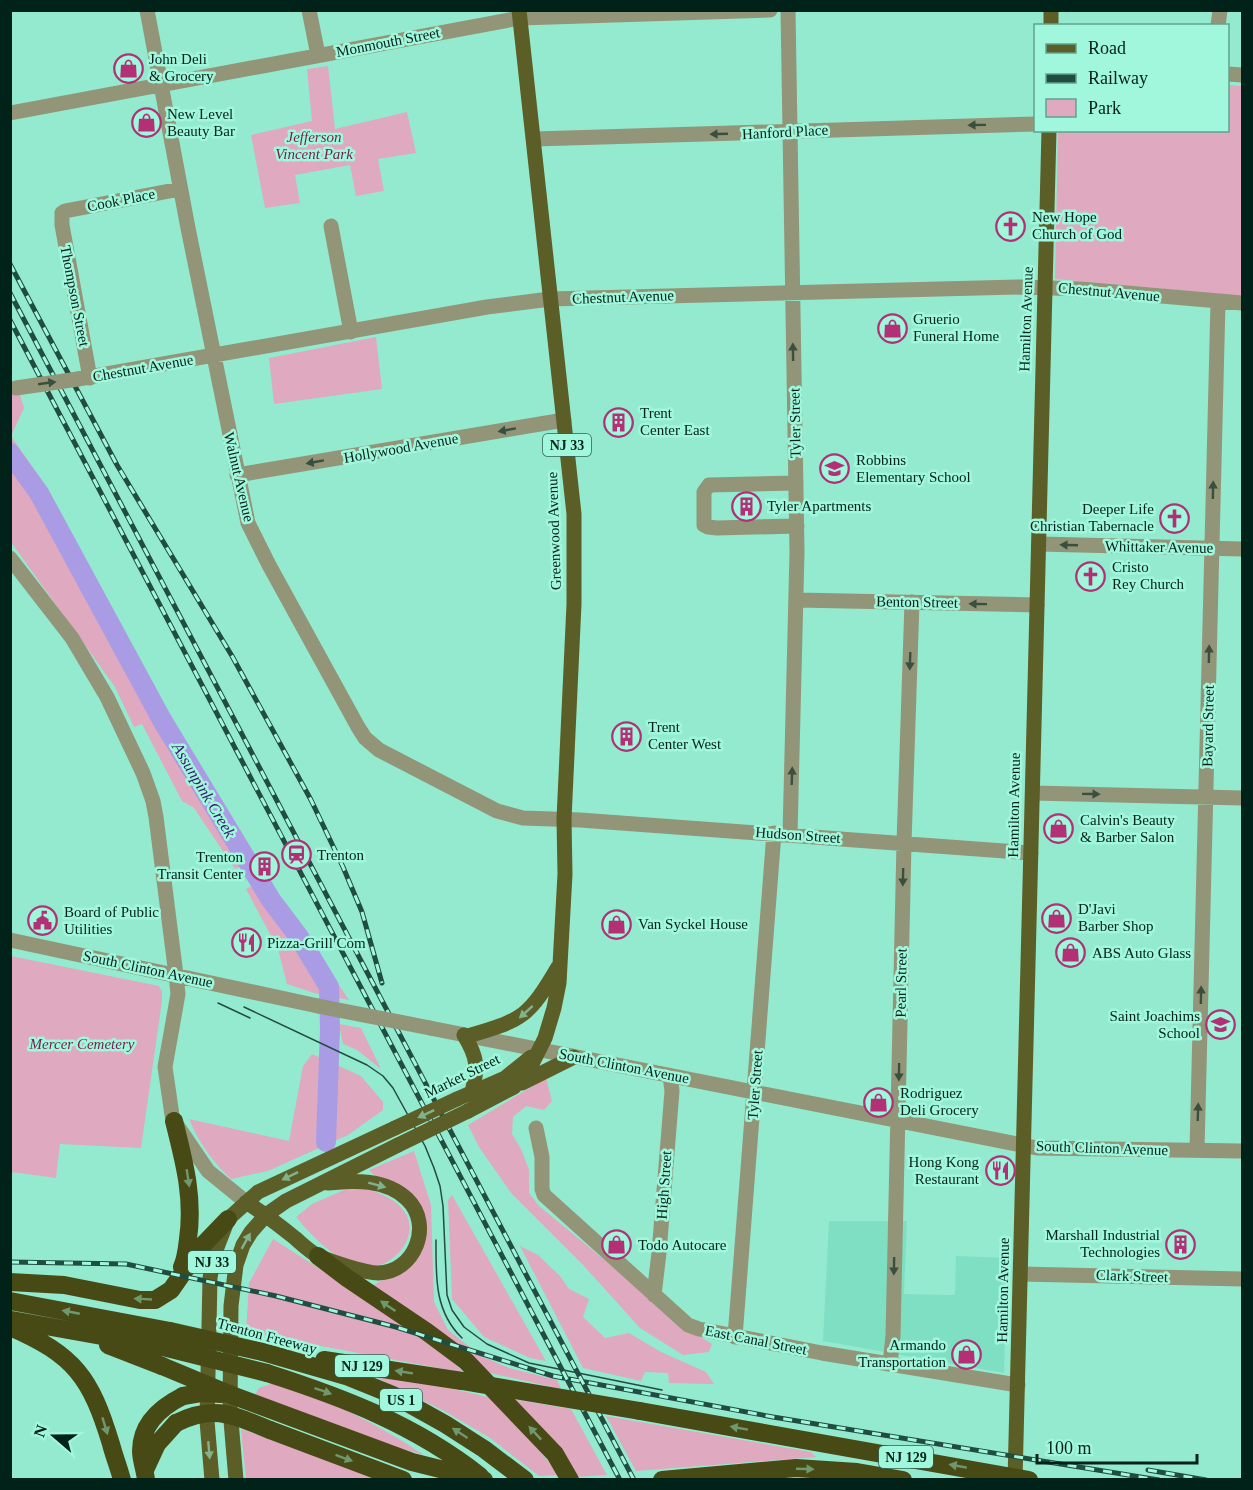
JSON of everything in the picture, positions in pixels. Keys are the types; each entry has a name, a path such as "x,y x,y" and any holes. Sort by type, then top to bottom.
{"highway":[{"path":"173,1287 184,1262 191,1217 186,1168 174,1121"},
{"path":"10,1282 64,1285 149,1301 162,1296 173,1287 201,1247 228,1220"},
{"path":"318,1256 466,1361 555,1454 570,1479"},
{"name":"Trenton Freeway","path":"10,1301 166,1339 330,1393 403,1426 458,1458 484,1479"},
{"name":"Trenton Freeway","path":"10,1320 73,1331 166,1339 263,1352 346,1376 393,1395 455,1430 525,1479"},
{"path":"10,1327 45,1343 59,1353 89,1384 103,1417 122,1479"},
{"path":"73,1331 234,1396 412,1462 484,1479"},
{"name":"NJ 129","path":"263,1352 462,1381 1020,1478"},
{"path":"145,1475 141,1450 147,1428 157,1413 183,1396 201,1393 234,1396"},
{"path":"145,1475 157,1444 176,1423 190,1416 214,1412 235,1416 403,1479"},
{"name":"NJ 129","path":"662,1479 796,1468 857,1472 903,1479"}],"main road":[{"name":"Greenwood Avenue","path":"520,14 574,513 574,615 564,819 566,874 558,984 554,1008 540,1049"},
{"name":"Hamilton Avenue","path":"1020,1478 1018,1385 1023,1145 1049,132"},
{"path":"472,1092 477,1068 475,1056 466,1035 510,1023 523,1015 541,996 559,964"},
{"name":"NJ 33","path":"236,1479 230,1409 233,1283 243,1245 251,1232 266,1215 286,1201 514,1087 531,1066 540,1049"},
{"name":"Market Street","path":"212,1479 207,1421 210,1278 214,1255 228,1220 258,1192 505,1078 540,1049"},
{"path":"514,1087 574,1057"},
{"path":"246,1202 318,1256 368,1273 386,1273 399,1268 412,1255 419,1237 419,1226 413,1207 406,1198 387,1187 370,1182 319,1184"}],"street":[{"name":"Walnut Avenue","path":"147,10 237,475 248,523 255,537 365,738 379,750 497,811 523,818 564,819"},
{"path":"309,10 318,55"},
{"name":"Monmouth Street","path":"10,112 318,55 520,14 770,10"},
{"name":"Tyler Street","path":"788,10 797,526 790,835"},
{"name":"Hanford Place","path":"534,139 1034,124"},
{"name":"Cook Place","path":"62,213 180,189"},
{"name":"Thompson Street","path":"62,213 84,378"},
{"path":"331,226 351,332"},
{"name":"Chestnut Avenue","path":"13,388 84,378 487,307 550,299 1045,288 1242,303"},
{"name":"Bayard Street","path":"1197,1150 1218,302"},
{"name":"Hollywood Avenue","path":"237,475 564,420"},
{"path":"796,483 709,485 704,492 704,525 717,528 797,526"},
{"name":"Whittaker Avenue","path":"1039,544 1242,549"},
{"path":"10,558 72,638 107,697 143,773 154,809 178,994 165,1067 174,1121 208,1171 246,1202"},
{"name":"Benton Street","path":"797,600 1036,604"},
{"name":"Pearl Street","path":"891,1364 912,602"},
{"path":"1033,793 1242,798"},
{"name":"Hudson Street","path":"564,819 1031,853"},
{"name":"Tyler Street","path":"735,1337 774,833"},
{"name":"South Clinton Avenue","path":"10,940 318,1006 1037,1148 1242,1151"},
{"name":"High Street","path":"654,1295 672,1091 670,1076"},
{"name":"East Canal Street","path":"536,1128 542,1157 543,1192 688,1326 735,1337 1018,1385"},
{"name":"Clark Street","path":"1022,1274 1242,1279"}],"shaded area":[{"path":"829,1221 907,1221 904,1294 955,1295 956,1256 1007,1258 1004,1373 823,1341"}],"green space":[{"name":"Jefferson Vincent Park","path":"328,66 335,129 407,112 416,153 378,159 384,191 356,196 350,165 295,175 300,203 265,208 251,135 312,121 307,69"},
{"path":"1229,85 1242,86 1242,296 1055,279 1058,132 1229,132"},
{"path":"376,337 382,389 274,404 269,358"},
{"path":"19,391 24,408 11,436 43,482 177,735 255,859 235,869 194,808 182,801 142,724 134,727 115,687 11,542 10,393"},
{"path":"267,878 349,1000 314,993 287,984 278,949 246,889"},
{"name":"Mercer Cemetery","path":"11,956 159,986 162,1001 141,1148 60,1144 56,1178 11,1172"},
{"path":"339,1024 361,1028 381,1069 357,1050 343,1044"},
{"path":"312,1054 361,1076 383,1102 383,1110 348,1135 268,1171 231,1179 207,1151 189,1119 289,1141 303,1066"},
{"path":"546,1078 552,1101 544,1110 526,1106 513,1117 512,1134 529,1170 529,1193 539,1206 692,1332 712,1344 709,1352 683,1355 640,1328 584,1266 511,1193 479,1147 468,1125"},
{"path":"414,1151 431,1205 434,1302 448,1330 481,1356 509,1368 557,1380 561,1389 490,1373 369,1288 382,1280 426,1227 369,1170"},
{"path":"369,1189 397,1203 409,1221 407,1240 395,1257 386,1263 366,1267 346,1261 327,1248 296,1217 312,1204 344,1190"},
{"path":"452,1195 546,1361 530,1358 484,1337 452,1299 448,1200"},
{"path":"273,1239 414,1329 465,1373 246,1332 249,1283"},
{"path":"520,1246 538,1255 560,1276 569,1289 589,1299 583,1317 605,1338 629,1333 661,1352 706,1372 714,1384 669,1383 668,1373 645,1372 641,1381 583,1368"},
{"path":"385,1373 492,1398 561,1475 539,1476 490,1438 446,1412 373,1376"},
{"path":"279,1381 353,1414 424,1455 388,1445 255,1395 259,1388"},
{"path":"512,1399 571,1409 607,1475 575,1477"},
{"path":"606,1416 811,1452 816,1457 636,1471"},
{"path":"241,1429 380,1479 246,1479"}],"waterway":[{"name":"Assunpink Creek","path":"10,453 39,493 162,720 271,900 299,937 329,987 330,1029 326,1142"}],"tram line":[{"path":"218,1003 250,1018"},
{"path":"244,1007 367,1065 383,1076 393,1088 425,1146 440,1186 447,1295 452,1310 464,1327 487,1344 529,1363 662,1390"},
{"path":"436,1240 437,1280 441,1305 453,1328 462,1338"}],"railway":[{"path":"10,264 117,465 232,656 311,800 362,912 382,983"},
{"path":"10,293 634,1480"},
{"path":"10,320 620,1480"},
{"path":"10,1262 126,1264 276,1296 396,1327 553,1376 773,1417 1159,1480"},
{"path":"1148,1470 1206,1480"}],"place":[{"name":"John Deli & Grocery","path":"128,68"},
{"name":"New Level Beauty Bar","path":"146,123"},
{"name":"New Hope Church of God","path":"1011,226"},
{"name":"Gruerio Funeral Home","path":"892,328"},
{"name":"Trent Center East","path":"619,422"},
{"name":"Robbins Elementary School","path":"835,469"},
{"name":"Tyler Apartments","path":"746,506"},
{"name":"Deeper Life Christian Tabernacle","path":"1175,518"},
{"name":"Cristo Rey Church","path":"1091,576"},
{"name":"Trent Center West","path":"627,736"},
{"name":"Calvin's Beauty & Barber Salon","path":"1059,829"},
{"name":"Trenton","path":"296,855"},
{"name":"Trenton Transit Center","path":"264,866"},
{"name":"D'Javi Barber Shop","path":"1057,918"},
{"name":"Board of Public Utilities","path":"43,921"},
{"name":"Van Syckel House","path":"617,924"},
{"name":"Pizza-Grill Com","path":"246,943"},
{"name":"ABS Auto Glass","path":"1071,953"},
{"name":"Saint Joachims School","path":"1221,1025"},
{"name":"Rodriguez Deli Grocery","path":"879,1102"},
{"name":"Hong Kong Restaurant","path":"1000,1171"},
{"name":"Marshall Industrial Technologies","path":"1181,1244"},
{"name":"Todo Autocare","path":"617,1245"},
{"name":"Armando Transportation","path":"967,1354"}]}
